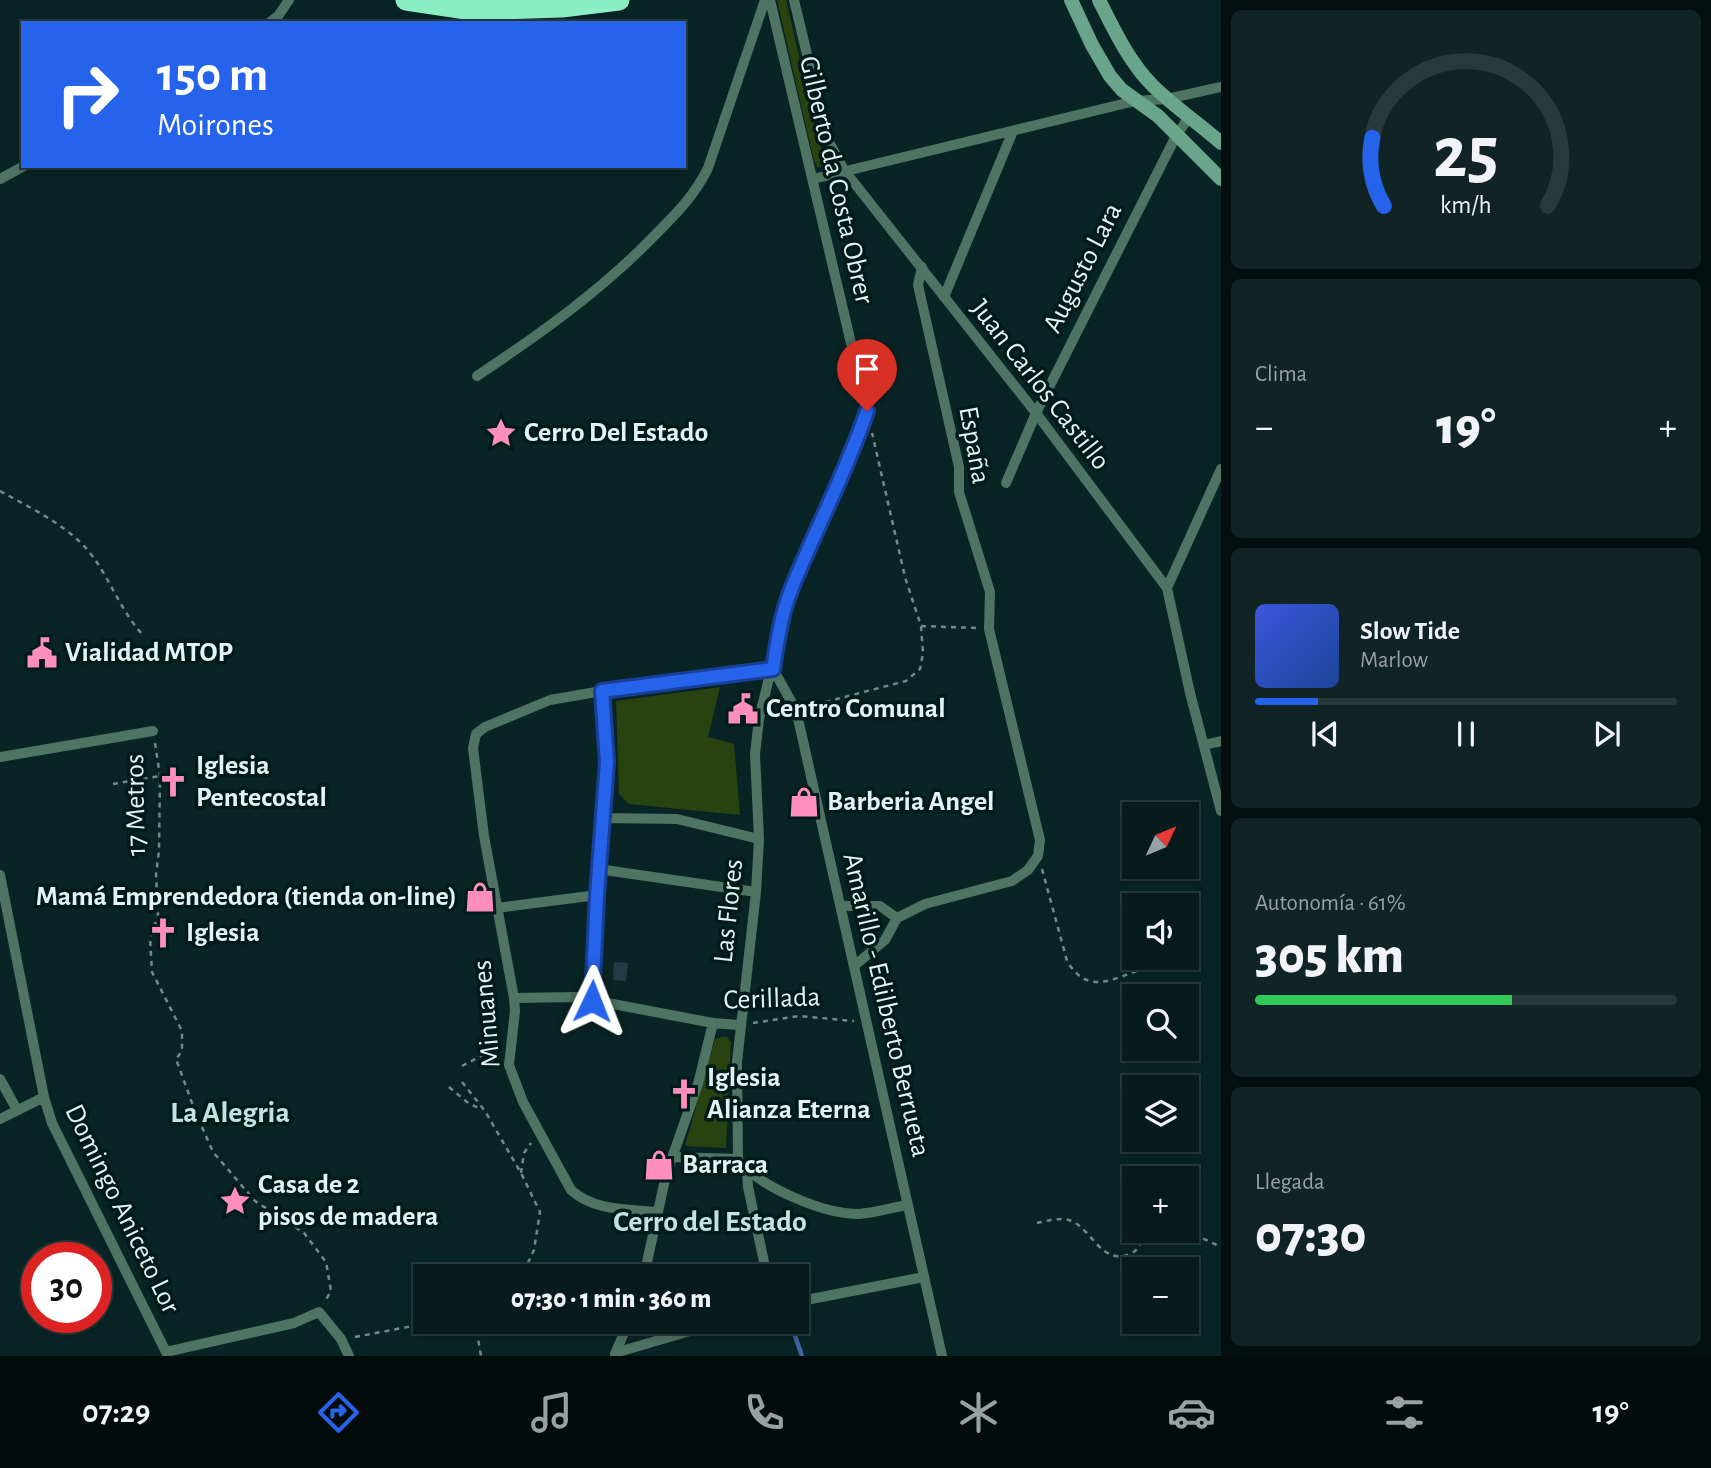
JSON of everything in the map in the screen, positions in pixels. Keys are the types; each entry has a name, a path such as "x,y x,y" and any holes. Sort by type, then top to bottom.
{"highway":[{"path":"406,0 473,10 562,7 620,0"}],"street":[{"path":"272,21 289,0"},
{"path":"477,376 551,326 636,255 688,202 699,187 708,167 768,0"},
{"name":"Gilberto da Costa Obrer","path":"768,0 867,411"},
{"name":"Juan Carlos Castillo","path":"794,0 827,138 844,170 1035,413 1167,588 1221,811"},
{"path":"1070,0 1110,76 1135,102 1177,134 1221,179"},
{"path":"1099,0 1118,37 1142,74 1167,99 1221,143"},
{"path":"813,179 1135,102 1167,99 1221,87"},
{"name":"Augusto Lara","path":"1006,483 1035,413 1177,134 1190,116"},
{"path":"944,297 1013,131"},
{"path":"0,178 21,167"},
{"name":"España","path":"922,267 918,285 959,467 959,492 967,526 990,592 989,629 1040,840 1038,856"},
{"name":"Las Flores","path":"738,1159 739,1025 756,892 759,839 755,754 759,719 790,592 852,454 867,411"},
{"path":"1167,588 1221,468"},
{"path":"592,1001 598,869 607,762 602,691 773,669"},
{"name":"Amarillo - Edilberto Berrueta","path":"773,669 796,710 942,1356"},
{"name":"Minuanes","path":"602,691 550,700 485,727 477,734 473,748 475,771 514,998 509,1065 523,1102 571,1190 580,1199 601,1207 656,1212"},
{"path":"0,757 153,731"},
{"path":"1204,745 1221,741"},
{"path":"603,818 677,818 759,839"},
{"path":"854,966 885,940 897,918 925,904 1012,881 1028,870 1038,856"},
{"path":"598,869 756,892"},
{"name":"Domingo Aniceto Lor","path":"0,875 44,1097 52,1123 167,1354"},
{"path":"497,908 597,895"},
{"path":"841,906 880,906 897,918"},
{"name":"Cerillada","path":"514,998 576,997 713,1023 739,1025"},
{"path":"646,1264 666,1175 698,1084 713,1023"},
{"path":"0,1079 17,1110"},
{"path":"0,1119 44,1097"},
{"path":"673,1157 738,1159 747,1171 787,1194 819,1208 861,1214 907,1205"},
{"path":"747,1171 764,1264"},
{"path":"809,1299 925,1277"},
{"path":"167,1354 249,1331 294,1323 319,1312 341,1339 349,1356"},
{"path":"616,1354 624,1334"},
{"path":"616,1354 681,1334"}],"path":[{"path":"796,710 906,681 920,669 923,653 921,626 905,577 867,411"},
{"path":"0,491 66,530 95,559 142,634"},
{"path":"921,626 989,629"},
{"name":"17 Metros","path":"153,731 160,776 156,874 158,916 150,938 152,972 182,1031 182,1051 176,1059 213,1152 255,1201 304,1233 326,1262 331,1291 319,1312"},
{"path":"113,785 160,776"},
{"path":"1038,856 1067,961 1074,972 1087,982 1096,983 1140,970"},
{"name":"Cerillada","path":"739,1025 799,1016 866,1023"},
{"path":"461,1066 500,1045 513,1032"},
{"path":"462,1082 485,1111 521,1172 540,1212 534,1250 528,1264"},
{"path":"449,1087 467,1102 485,1111"},
{"path":"521,1172 523,1153 538,1133"},
{"path":"1037,1223 1068,1219 1081,1226 1099,1249 1113,1255 1126,1255 1138,1249 1140,1243"},
{"path":"1199,1237 1221,1247"},
{"path":"341,1339 413,1326"},
{"path":"477,1334 481,1356"}],"green space":[{"path":"777,0 786,0 819,142 827,164 818,168 814,161"},
{"path":"720,687 708,737 734,744 740,815 629,804 619,794 616,701"},
{"path":"727,1037 731,1042 726,1148 685,1146 715,1039"}],"building":[{"path":"614,962 628,963 626,981 613,980"}],"waterway":[{"path":"794,1334 802,1356"}],"place":[{"name":"Cerro Del Estado","path":"501,433"},
{"name":"Vialidad MTOP","path":"42,653"},
{"name":"Centro Comunal","path":"743,709"},
{"name":"Iglesia Pentecostal","path":"173,782"},
{"name":"Barberia Angel","path":"804,802"},
{"name":"Mamá Emprendedora (tienda on-line)","path":"480,897"},
{"name":"Iglesia","path":"163,933"},
{"name":"Iglesia Alianza Eterna","path":"684,1094"},
{"name":"Barraca","path":"659,1165"},
{"name":"Casa de 2 pisos de madera","path":"235,1201"}],"district":[{"name":"La Alegria","path":"230,1113"},
{"name":"Cerro del Estado","path":"710,1222"}],"route":[{"path":"592,1001 607,762 602,691 773,669 790,592 852,454 867,411"}]}
